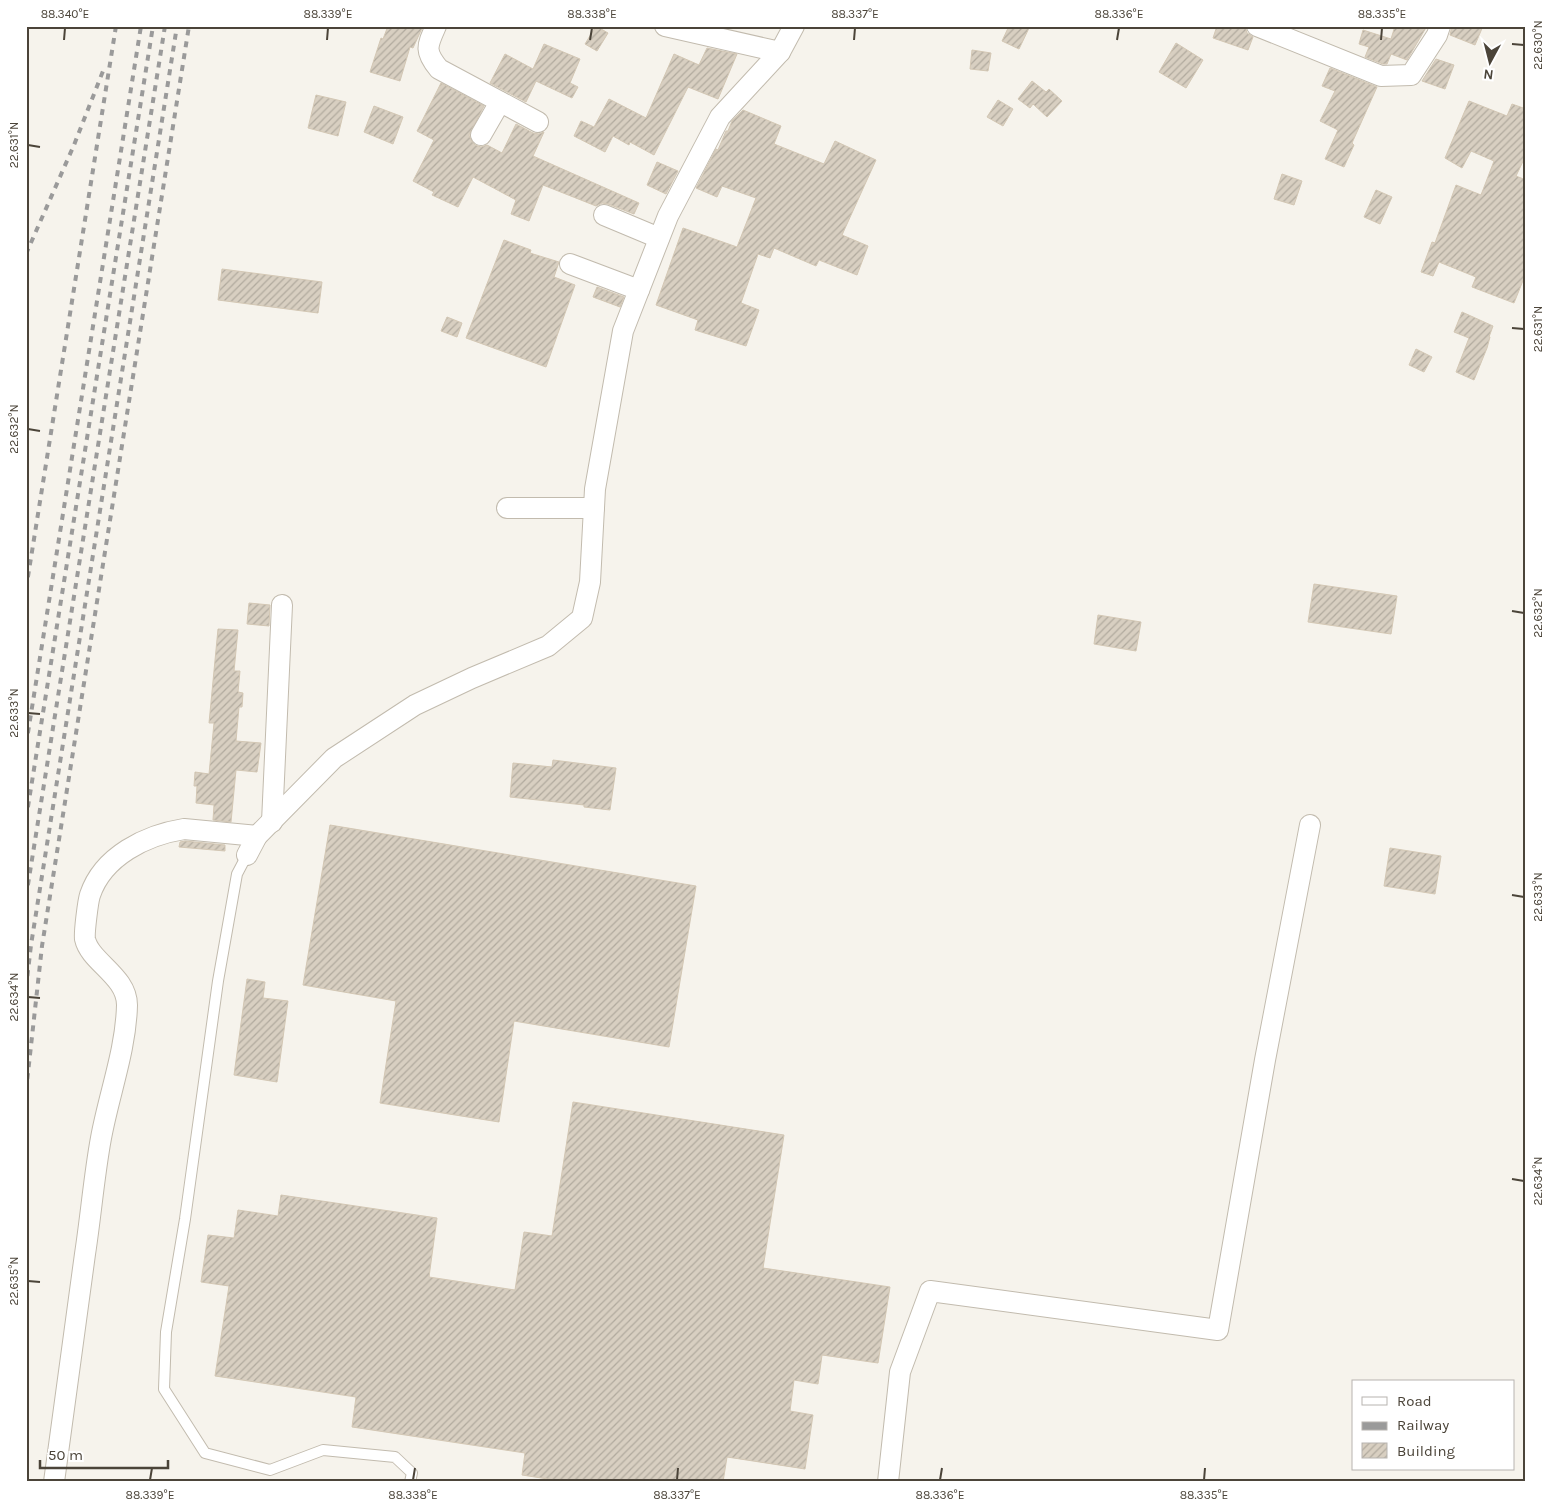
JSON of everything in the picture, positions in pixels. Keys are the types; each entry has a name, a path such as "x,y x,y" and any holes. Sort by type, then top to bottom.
{"street":[{"path":"436,26 428,45 429,58 438,69 538,122"},
{"path":"666,26 780,52"},
{"path":"247,855 257,836 334,758 415,705 472,678 548,646 582,618 590,582 594,489 623,331 668,216 720,117 780,52 794,26"},
{"path":"1257,26 1381,76 1411,75 1437,35 1440,26"},
{"path":"482,135 500,102"},
{"path":"604,215 659,238"},
{"path":"570,264 639,290"},
{"path":"507,508 594,508"},
{"path":"272,822 282,605"},
{"path":"888,1482 900,1372 930,1291 1218,1330 1265,1060 1310,824"},
{"path":"54,1482 101,1138 126,1024 127,1001 122,986 90,949 85,939 89,896 95,882 114,858 134,846 172,831 184,829 257,836"}],"lane":[{"path":"247,855 237,874 218,981 185,1219 166,1332 164,1389 205,1453 270,1470 323,1450 394,1457 412,1473 410,1482"}],"building":[{"path":"388,26 423,26 413,48 410,47 400,81 370,72 381,38 383,39"},
{"path":"596,26 608,33 597,51 585,44"},
{"path":"1009,26 1030,26 1019,49 1002,41"},
{"path":"1217,26 1245,26 1247,33 1253,37 1248,50 1213,38"},
{"path":"1395,26 1427,26 1407,60 1391,54 1387,64 1383,64 1365,57 1369,47 1359,44 1363,30 1391,39"},
{"path":"1452,26 1483,26 1475,45 1450,35"},
{"path":"1176,43 1203,60 1186,88 1159,72"},
{"path":"544,44 580,59 570,83 578,87 572,98 536,81 526,102 490,83 505,54 533,69"},
{"path":"707,48 737,54 718,99 688,87 654,155 630,142 629,145 613,136 605,152 574,136 581,121 594,127 609,99 646,118 674,54 699,65"},
{"path":"972,50 991,53 988,71 970,69"},
{"path":"1436,59 1454,65 1445,89 1422,81"},
{"path":"1330,68 1377,87 1352,143 1354,145 1344,167 1325,159 1338,130 1320,121 1335,91 1322,86"},
{"path":"1032,81 1046,92 1049,89 1062,101 1047,117 1033,104 1030,108 1018,99"},
{"path":"441,83 484,106 469,135 475,145 481,147 487,145 502,153 516,124 533,133 539,134 544,132 533,156 639,203 634,214 608,204 602,203 596,206 543,185 529,221 511,214 516,200 473,177 458,207 432,195 434,192 413,181 434,140 417,131"},
{"path":"316,95 346,102 338,136 308,128"},
{"path":"998,100 1013,109 1003,126 987,117"},
{"path":"1469,101 1507,116 1512,104 1526,109 1526,155 1516,176 1526,180 1526,273 1514,303 1472,287 1476,277 1439,262 1433,276 1421,272 1432,242 1435,243 1456,185 1481,195 1494,161 1471,151 1462,168 1445,158"},
{"path":"374,106 403,117 393,144 364,132"},
{"path":"743,110 781,126 774,144 824,164 835,141 876,160 842,235 868,246 857,275 819,260 816,266 774,248 770,258 758,254 741,303 759,310 746,346 695,330 698,320 656,305 683,228 737,247 756,198 722,186 717,197 696,188 732,121"},
{"path":"657,162 678,171 666,194 647,185"},
{"path":"1282,174 1302,181 1294,205 1274,199"},
{"path":"1376,190 1392,197 1380,224 1364,217"},
{"path":"504,240 531,250 530,253 559,262 554,277 575,285 546,367 466,338"},
{"path":"222,269 322,282 318,313 218,300"},
{"path":"597,287 624,297 620,307 593,297"},
{"path":"1462,312 1493,326 1487,348 1474,380 1456,372 1469,338 1454,332"},
{"path":"447,317 462,323 457,337 441,331"},
{"path":"1416,349 1432,357 1424,372 1409,365"},
{"path":"1314,584 1397,596 1391,634 1308,622"},
{"path":"249,603 270,605 269,626 247,624"},
{"path":"1098,615 1141,622 1136,651 1094,644"},
{"path":"218,629 238,630 234,671 240,671 238,692 243,693 242,707 239,707 236,741 261,743 257,772 236,770 231,822 213,820 214,805 196,803 197,786 194,786 195,772 209,774 214,723 209,723"},
{"path":"553,760 616,768 610,810 584,807 584,805 510,797 513,763 552,767"},
{"path":"330,825 696,886 669,1047 514,1021 499,1122 380,1103 396,1001 303,985"},
{"path":"180,842 225,845 225,851 179,847"},
{"path":"1390,848 1441,856 1435,894 1384,886"},
{"path":"247,979 265,982 263,998 288,1001 277,1082 234,1075"},
{"path":"573,1102 784,1135 763,1268 890,1287 878,1363 822,1355 818,1384 794,1380 790,1411 813,1415 805,1469 727,1457 723,1482 567,1482 522,1475 525,1453 352,1427 356,1397 215,1376 229,1286 201,1282 208,1235 234,1238 238,1210 278,1216 281,1195 437,1218 429,1277 515,1290 524,1232 552,1236"}],"railway":[{"path":"26,589 116,26"},
{"path":"26,745 141,26"},
{"path":"26,819 153,26"},
{"path":"26,897 165,26"},
{"path":"26,988 31,945 177,26"},
{"path":"26,1091 42,946 189,26"},
{"path":"26,254 74,145 105,66"}]}
